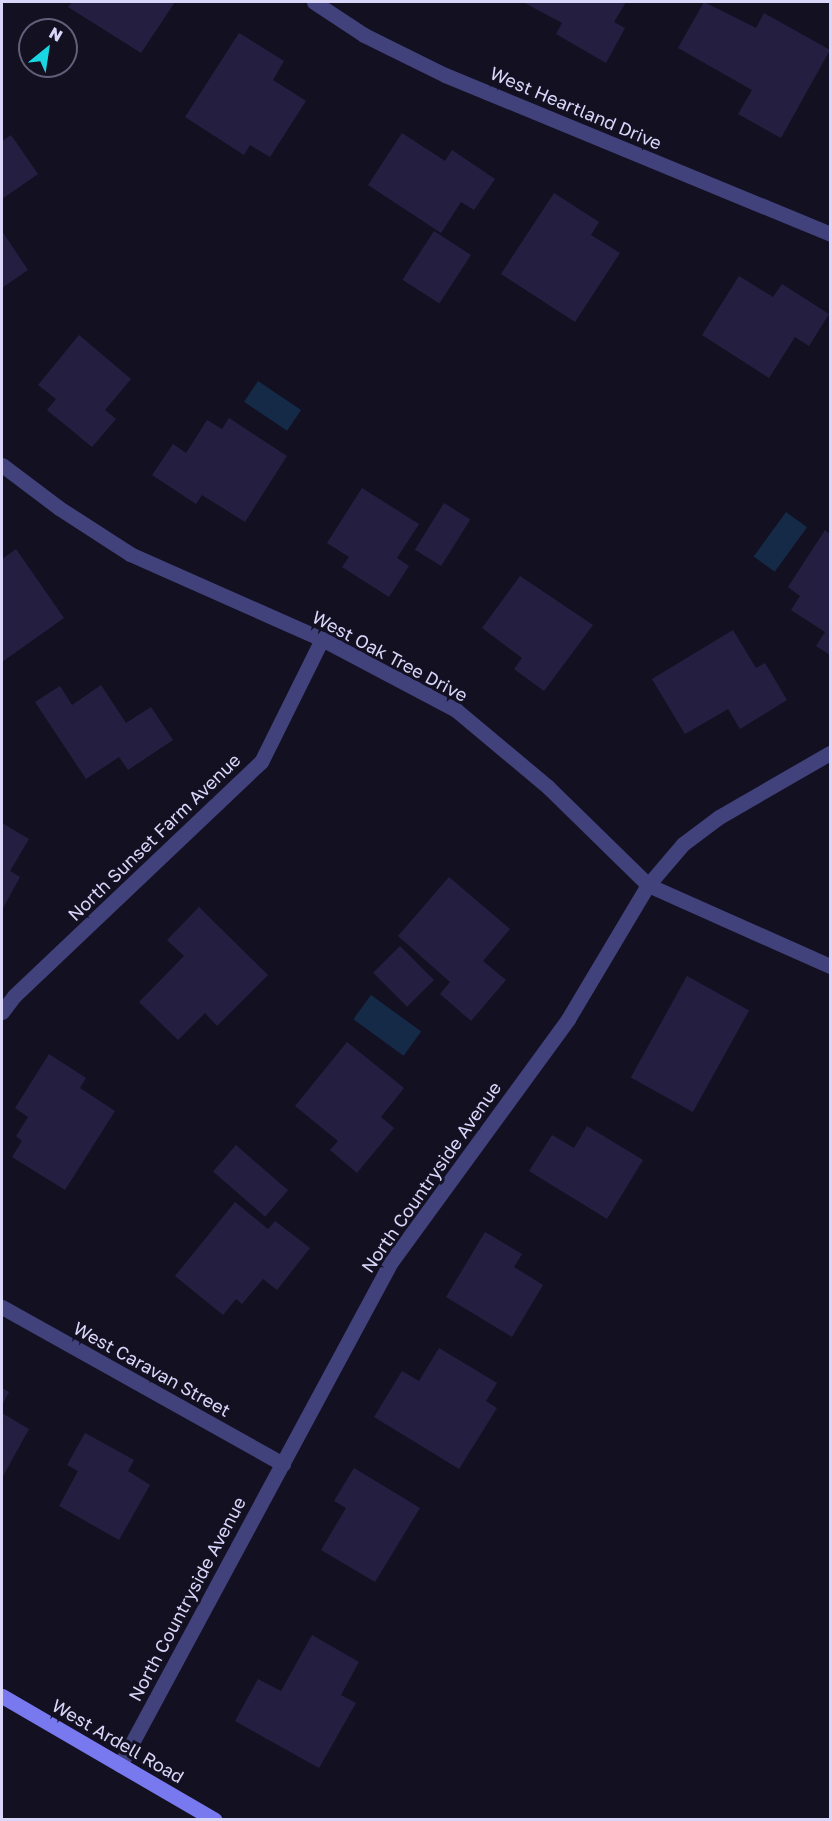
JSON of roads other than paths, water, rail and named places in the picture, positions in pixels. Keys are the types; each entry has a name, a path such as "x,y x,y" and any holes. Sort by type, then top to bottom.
{"street":[{"name":"West Heartland Drive","path":"314,2 364,35 445,75 831,234"},
{"name":"West Oak Tree Drive","path":"2,465 59,508 130,554 322,639 456,710 548,787 648,885 831,966"},
{"name":"North Sunset Farm Avenue","path":"2,1012 14,996 261,762 322,639"},
{"name":"North Countryside Avenue","path":"120,1765 391,1262 568,1019 648,885 683,844 719,817 831,753"},
{"name":"West Caravan Street","path":"2,1307 283,1464"},
{"name":"West Ardell Road","path":"2,1696 215,1820"}],"water":[{"path":"258,381 301,410 287,431 244,402"},
{"path":"786,512 807,527 775,572 754,556"},
{"path":"371,995 421,1031 404,1056 353,1019"}]}
